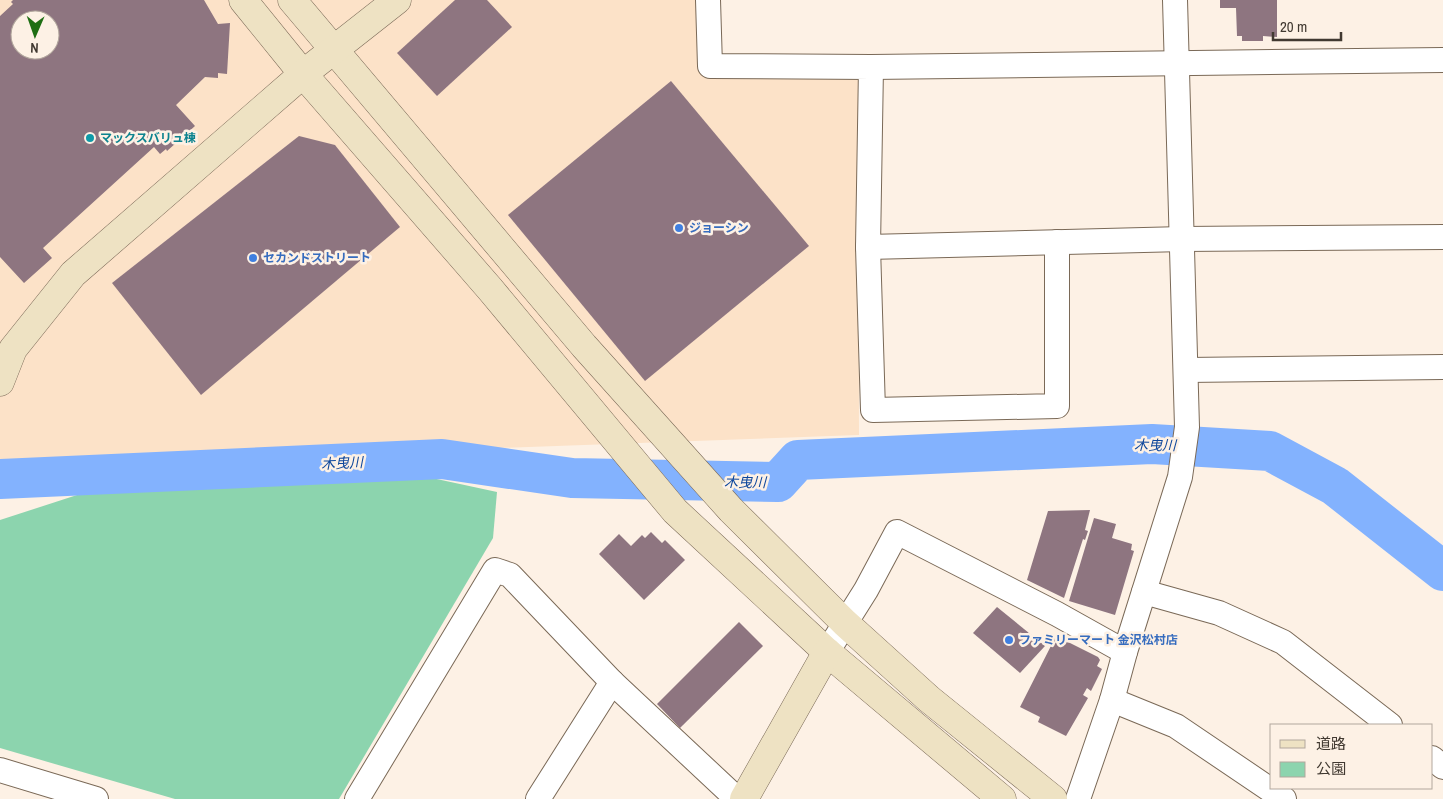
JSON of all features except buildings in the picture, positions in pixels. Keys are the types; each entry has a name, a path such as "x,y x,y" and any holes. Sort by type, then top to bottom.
{"street":[{"path":"243,0 303,74 490,289 675,511 827,652 1002,799"},
{"path":"292,0 551,308 731,510 845,623 929,699 1053,799"},
{"path":"0,382 13,349 73,274 303,74 397,0"},
{"path":"708,0 710,66 1177,65 1443,60"},
{"path":"1078,799 1112,700 1125,652 1180,477 1184,454 1187,427 1186,370 1175,0"},
{"path":"871,67 868,247 873,410 1057,406 1057,242"},
{"path":"868,247 1183,239 1443,237"},
{"path":"1186,370 1443,367"},
{"path":"744,799 827,652 866,590 897,532 1057,614 1125,652"},
{"path":"357,799 495,570 510,575 612,682 737,799"},
{"path":"1144,592 1219,613 1283,642 1389,724"},
{"path":"538,799 612,682"},
{"path":"1112,700 1176,726 1284,799"},
{"path":"1433,759 1443,767"},
{"path":"0,770 28,789 96,799"}],"shaded area":[{"path":"0,0 719,0 721,56 858,55 859,435 0,466"}],"green space":[{"path":"432,478 497,492 493,538 339,799 175,799 0,748 0,520 111,484"}],"waterway":[{"name":"木曳川","path":"0,479 442,459 572,478 778,482 798,460 1152,444 1270,451 1335,486 1443,571"}],"place":[{"name":"マックスバリュ棟","path":"90,138"},
{"name":"ジョーシン","path":"679,228"},
{"name":"セカンドストリート","path":"253,258"},
{"name":"ファミリーマート 金沢松村店","path":"1009,640"}]}
